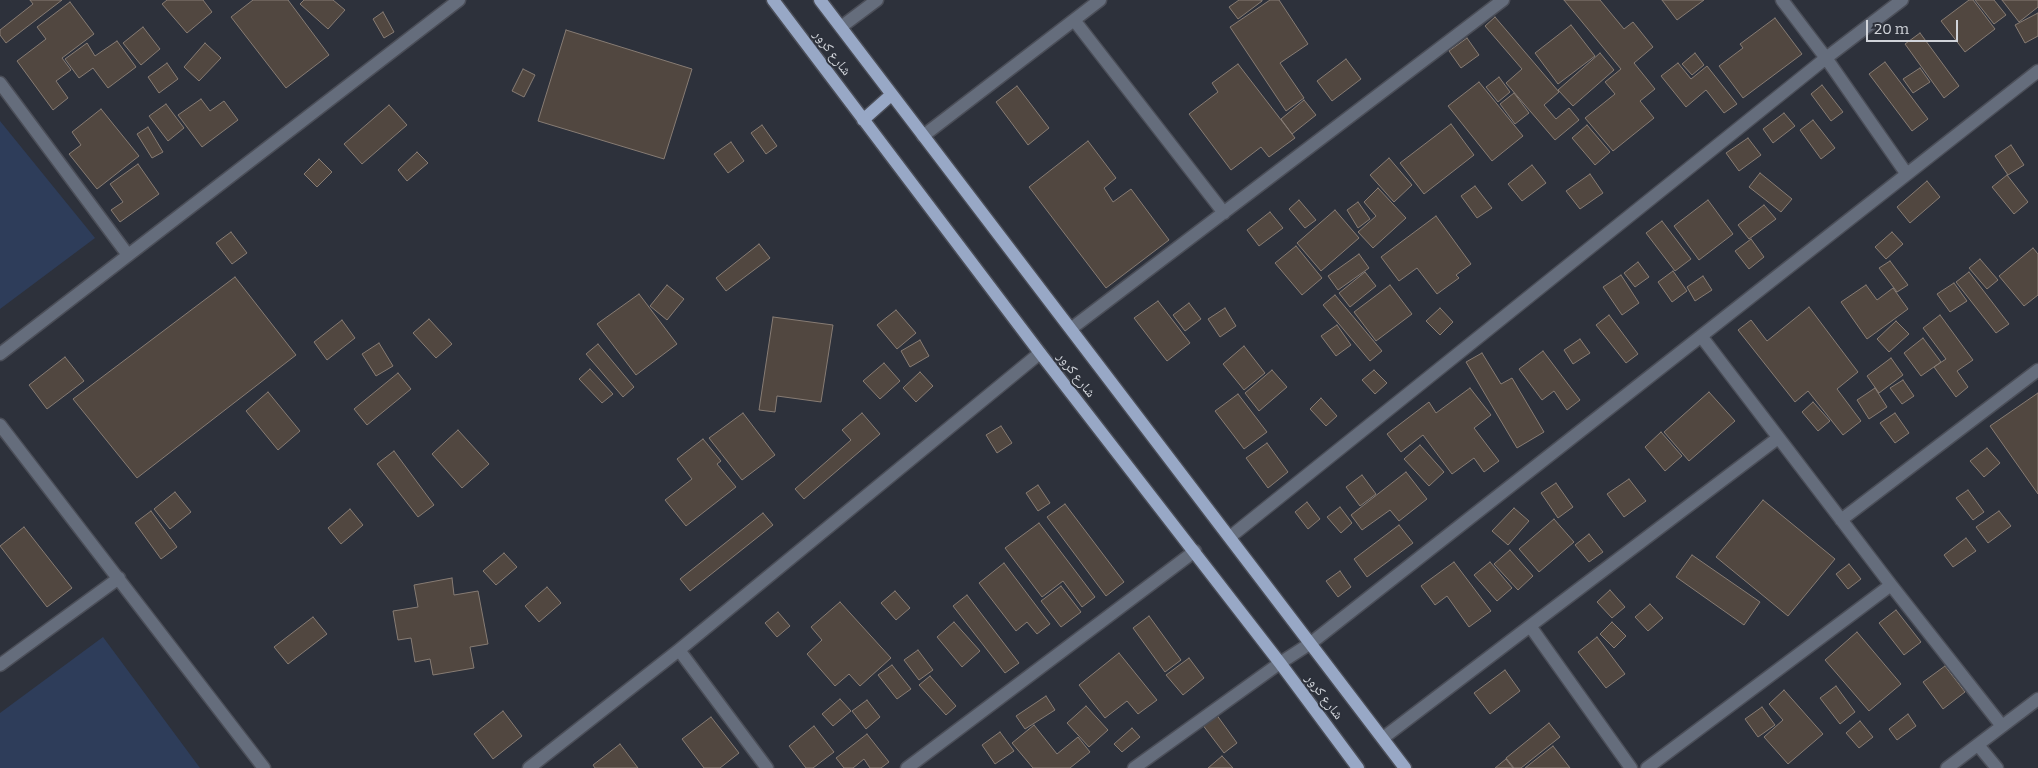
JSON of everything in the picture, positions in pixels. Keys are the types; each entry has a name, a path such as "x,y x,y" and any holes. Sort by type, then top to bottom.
{"main road":[{"name":"شارع كرور","path":"773,0 1040,353 1195,551 1358,768"},
{"name":"شارع كرور","path":"820,0 1406,768"},
{"path":"863,120 891,95"}],"street":[{"path":"0,354 459,0"},
{"path":"841,27 877,0"},
{"path":"923,136 1100,0"},
{"path":"1072,328 1503,0"},
{"path":"1782,0 1826,58 1906,174"},
{"path":"1230,537 1826,58 1902,0"},
{"path":"1074,20 1224,213"},
{"path":"1134,768 1280,663 1311,643 2038,71"},
{"path":"0,84 128,255"},
{"path":"1701,336 1891,585 2002,726"},
{"path":"529,768 679,650 1040,353"},
{"path":"1841,520 2038,370"},
{"path":"0,425 264,768"},
{"path":"1383,738 1778,438"},
{"path":"907,768 1195,551"},
{"path":"0,665 119,578"},
{"path":"1648,768 1891,585"},
{"path":"1530,626 1631,768"},
{"path":"679,650 767,768"},
{"path":"1947,768 2038,699"},
{"path":"1978,745 1997,768"}],"shaded area":[{"path":"0,121 95,238 0,309"},
{"path":"103,637 200,768 0,768 0,713"}],"building":[{"path":"30,0 62,0 6,43 0,35 0,30 33,4"},
{"path":"167,0 203,0 212,12 187,33 162,4"},
{"path":"253,0 288,0 329,55 286,88 231,17"},
{"path":"304,0 333,0 345,10 328,29 300,4"},
{"path":"1239,0 1262,1 1238,19 1229,7"},
{"path":"1270,0 1279,0 1308,44 1280,63 1304,98 1286,111 1230,27"},
{"path":"1564,0 1600,0 1624,29 1633,22 1653,47 1634,63 1655,89 1640,101 1654,118 1613,151 1585,118 1615,94 1605,82 1621,69"},
{"path":"1662,0 1704,0 1677,20"},
{"path":"1969,0 1973,0 1995,29 1965,52 1941,21"},
{"path":"1975,0 1994,0 2006,15 1994,24"},
{"path":"2002,0 2038,0 2038,7 2019,22"},
{"path":"70,2 94,34 62,58 71,70 56,81 68,98 53,110 17,61 46,39 37,27"},
{"path":"383,12 394,32 384,38 373,19"},
{"path":"2038,13 2038,36 2025,43 2015,25"},
{"path":"1495,17 1559,92 1544,105 1556,119 1569,108 1579,120 1555,140 1506,83 1522,69 1485,26"},
{"path":"1775,18 1802,54 1743,98 1719,66 1743,48 1740,44"},
{"path":"1571,25 1595,56 1558,84 1535,53"},
{"path":"143,27 160,49 141,65 123,43"},
{"path":"566,30 692,69 664,159 538,121"},
{"path":"1920,33 1959,86 1944,98 1905,44"},
{"path":"1467,38 1479,55 1461,68 1449,51"},
{"path":"117,41 136,67 108,88 93,68 79,78 65,59 87,43 95,56"},
{"path":"205,43 221,58 199,81 184,67"},
{"path":"1600,53 1614,70 1573,106 1558,90"},
{"path":"1695,53 1704,65 1692,75 1682,64"},
{"path":"1346,59 1361,79 1332,101 1317,81"},
{"path":"1885,62 1928,119 1912,131 1869,74"},
{"path":"167,63 178,79 159,93 148,77"},
{"path":"1678,63 1691,79 1707,66 1737,104 1724,113 1706,90 1686,107 1661,76"},
{"path":"1238,64 1295,138 1269,157 1261,147 1231,170 1189,114 1218,92 1212,83"},
{"path":"1920,68 1930,82 1913,93 1903,79"},
{"path":"523,69 535,75 524,97 512,91"},
{"path":"1499,77 1510,92 1498,102 1486,87"},
{"path":"1479,82 1523,136 1492,161 1448,106"},
{"path":"1822,85 1843,112 1831,121 1811,94"},
{"path":"1017,86 1049,128 1028,145 996,102"},
{"path":"1514,93 1529,113 1515,124 1500,104"},
{"path":"201,99 210,111 224,101 238,120 202,147 178,115"},
{"path":"1304,100 1316,115 1292,134 1281,119"},
{"path":"166,104 184,128 168,141 149,116"},
{"path":"389,105 407,125 362,164 344,144"},
{"path":"101,109 139,156 97,189 69,154 81,145 72,132"},
{"path":"1784,113 1795,126 1773,143 1763,129"},
{"path":"1813,120 1835,148 1821,159 1800,130"},
{"path":"1451,124 1474,155 1424,194 1400,163"},
{"path":"762,125 777,146 766,154 751,133"},
{"path":"1587,125 1610,152 1595,165 1572,138"},
{"path":"148,127 163,152 152,158 137,134"},
{"path":"1748,138 1761,155 1739,171 1726,153"},
{"path":"1088,141 1116,178 1104,188 1113,202 1131,189 1169,240 1106,288 1029,187"},
{"path":"731,142 744,161 728,173 714,154"},
{"path":"2011,145 2024,165 2008,175 1995,156"},
{"path":"417,152 428,163 407,181 398,170"},
{"path":"1389,158 1412,185 1394,202 1370,175"},
{"path":"319,159 332,172 317,187 304,174"},
{"path":"138,164 159,194 120,222 111,210 123,202 110,184"},
{"path":"1532,165 1546,183 1522,201 1508,184"},
{"path":"1760,173 1792,199 1781,212 1749,187"},
{"path":"1590,174 1603,193 1580,209 1566,191"},
{"path":"2007,175 2028,202 2014,214 1992,187"},
{"path":"1927,181 1940,197 1910,223 1897,207"},
{"path":"1475,186 1492,208 1477,218 1461,196"},
{"path":"1378,188 1406,218 1373,248 1358,232 1376,216 1364,202"},
{"path":"1299,200 1316,220 1305,228 1289,209"},
{"path":"1708,200 1733,234 1699,260 1674,226"},
{"path":"1358,202 1370,219 1358,228 1347,210"},
{"path":"1764,205 1776,219 1749,239 1738,225"},
{"path":"1335,210 1359,238 1321,271 1297,243"},
{"path":"1270,212 1283,228 1259,246 1247,230"},
{"path":"1436,216 1471,264 1456,275 1459,278 1437,294 1417,268 1399,281 1381,257"},
{"path":"1662,221 1691,259 1675,271 1646,233"},
{"path":"231,232 247,253 232,264 216,243"},
{"path":"1892,232 1903,244 1886,259 1875,247"},
{"path":"1751,239 1764,257 1749,269 1735,251"},
{"path":"759,244 770,258 726,291 716,278"},
{"path":"1296,246 1322,278 1302,295 1275,263"},
{"path":"2033,248 2038,254 2038,295 2024,306 1999,276"},
{"path":"1359,254 1369,268 1338,290 1328,276"},
{"path":"1980,259 1998,280 1987,289 1969,268"},
{"path":"1890,261 1908,285 1897,292 1879,268"},
{"path":"1638,262 1649,277 1635,287 1624,273"},
{"path":"1673,271 1687,291 1672,302 1658,282"},
{"path":"1365,272 1376,286 1350,307 1339,293"},
{"path":"1969,272 2009,324 1996,333 1956,282"},
{"path":"1621,275 1639,303 1622,315 1603,287"},
{"path":"1703,276 1712,290 1695,301 1687,287"},
{"path":"235,277 296,355 137,478 73,399"},
{"path":"1954,283 1967,301 1950,312 1937,294"},
{"path":"667,285 684,299 667,320 650,306"},
{"path":"1390,285 1412,314 1376,341 1354,312"},
{"path":"1866,285 1877,300 1893,288 1908,309 1867,339 1841,302"},
{"path":"639,294 677,344 636,375 597,324"},
{"path":"1335,295 1382,351 1370,361 1323,305"},
{"path":"1158,301 1190,343 1167,361 1134,318"},
{"path":"1189,303 1201,319 1185,331 1173,315"},
{"path":"1809,307 1858,372 1837,389 1861,421 1843,435 1808,391 1795,402 1738,330 1751,320 1767,341"},
{"path":"1225,308 1236,326 1220,337 1208,319"},
{"path":"1440,308 1453,322 1440,335 1426,321"},
{"path":"896,310 916,333 897,349 877,325"},
{"path":"1609,315 1638,354 1626,363 1596,325"},
{"path":"1940,315 1973,360 1957,371 1968,387 1956,397 1934,367 1946,359 1923,328"},
{"path":"773,317 833,325 821,402 777,396 775,412 759,410"},
{"path":"429,319 452,344 436,358 413,333"},
{"path":"342,320 355,338 327,360 314,342"},
{"path":"1896,321 1909,334 1889,352 1877,339"},
{"path":"1337,325 1351,345 1336,356 1321,336"},
{"path":"1923,338 1941,362 1921,376 1904,353"},
{"path":"1580,339 1590,353 1573,364 1564,350"},
{"path":"920,340 929,356 910,367 901,351"},
{"path":"379,343 393,366 376,376 362,354"},
{"path":"598,344 634,387 623,397 586,354"},
{"path":"1244,346 1265,373 1244,390 1223,364"},
{"path":"1543,351 1580,400 1567,410 1554,391 1542,400 1519,369"},
{"path":"1482,353 1501,384 1512,378 1544,432 1517,448 1466,362"},
{"path":"65,357 84,381 47,409 29,385"},
{"path":"1891,358 1903,375 1879,393 1867,376"},
{"path":"884,363 900,381 880,399 863,381"},
{"path":"590,369 613,394 602,403 579,379"},
{"path":"1272,370 1287,387 1259,411 1245,393"},
{"path":"1374,370 1387,383 1375,394 1362,380"},
{"path":"920,372 933,386 916,402 903,388"},
{"path":"398,373 411,389 367,425 354,409"},
{"path":"1903,380 1914,396 1902,404 1890,388"},
{"path":"1470,388 1491,415 1474,428 1499,461 1484,472 1474,458 1452,474 1423,435 1401,452 1387,434 1429,402 1436,413"},
{"path":"1875,388 1887,407 1869,419 1857,400"},
{"path":"268,392 300,431 278,450 246,411"},
{"path":"1709,392 1735,421 1689,461 1664,432"},
{"path":"2038,393 2038,494 1990,426"},
{"path":"1238,394 1267,432 1244,449 1215,411"},
{"path":"1321,398 1337,416 1326,426 1310,409"},
{"path":"1813,402 1830,421 1818,431 1802,412"},
{"path":"743,413 775,455 742,480 709,438"},
{"path":"862,413 880,434 804,499 795,489 851,440 842,430"},
{"path":"1895,413 1909,433 1895,443 1880,423"},
{"path":"1001,426 1012,443 997,453 986,435"},
{"path":"458,430 489,464 462,488 432,454"},
{"path":"1661,432 1682,456 1665,471 1645,447"},
{"path":"703,439 721,461 717,464 736,487 686,526 665,500 692,479 677,459"},
{"path":"1267,443 1288,472 1268,488 1246,458"},
{"path":"1420,445 1444,472 1429,486 1404,459"},
{"path":"1987,448 2000,463 1984,477 1970,461"},
{"path":"394,451 434,505 418,517 377,464"},
{"path":"1406,472 1427,499 1399,521 1390,510 1362,530 1351,515"},
{"path":"1362,475 1376,494 1360,506 1346,487"},
{"path":"1629,479 1646,501 1624,517 1607,494"},
{"path":"1556,483 1573,507 1558,518 1541,493"},
{"path":"1038,485 1050,503 1038,511 1026,493"},
{"path":"1968,490 1984,512 1973,520 1956,498"},
{"path":"175,492 191,512 170,529 154,509"},
{"path":"1763,500 1835,559 1788,616 1716,557"},
{"path":"1307,502 1320,519 1308,529 1295,512"},
{"path":"1065,504 1124,582 1106,596 1047,517"},
{"path":"1340,507 1352,523 1341,533 1327,517"},
{"path":"1514,508 1529,521 1508,545 1492,531"},
{"path":"350,509 363,525 341,544 328,528"},
{"path":"151,511 177,547 161,559 135,523"},
{"path":"1999,511 2011,526 1988,543 1976,527"},
{"path":"763,513 773,525 690,591 680,579"},
{"path":"1554,519 1574,542 1539,572 1519,549"},
{"path":"1039,523 1095,597 1082,607 1063,581 1042,597 1005,548"},
{"path":"1399,525 1413,543 1367,577 1354,559"},
{"path":"24,527 72,588 47,607 0,546"},
{"path":"1589,534 1603,552 1589,562 1575,545"},
{"path":"1966,538 1976,551 1953,567 1944,555"},
{"path":"1510,550 1533,576 1518,590 1494,564"},
{"path":"504,553 517,567 496,585 483,571"},
{"path":"1692,555 1760,602 1744,625 1676,577"},
{"path":"1454,562 1491,611 1469,627 1447,596 1435,605 1421,586"},
{"path":"1490,562 1512,588 1497,601 1474,575"},
{"path":"1004,563 1050,624 1037,634 1027,622 1016,631 979,583"},
{"path":"1849,564 1861,579 1848,589 1836,574"},
{"path":"1340,571 1351,587 1338,597 1326,581"},
{"path":"452,578 454,595 478,591 488,644 470,647 474,668 433,675 430,659 415,662 411,638 398,640 393,611 418,607 414,585"},
{"path":"1061,586 1081,612 1061,627 1041,601"},
{"path":"547,587 561,603 539,622 525,606"},
{"path":"1610,590 1625,607 1612,618 1597,602"},
{"path":"895,591 910,608 896,620 881,603"},
{"path":"967,595 1019,663 1005,673 953,606"},
{"path":"840,602 891,658 860,686 849,674 835,686 807,654 822,640 811,627"},
{"path":"1650,604 1663,618 1648,631 1635,617"},
{"path":"1896,610 1921,642 1904,655 1879,623"},
{"path":"778,612 790,626 777,637 765,623"},
{"path":"1149,616 1181,660 1165,672 1133,628"},
{"path":"313,617 327,634 288,664 274,647"},
{"path":"954,622 980,651 962,667 937,637"},
{"path":"1612,622 1626,636 1614,648 1600,634"},
{"path":"1857,632 1901,684 1869,711 1825,660"},
{"path":"1597,637 1625,674 1606,688 1578,652"},
{"path":"918,650 933,670 919,680 904,660"},
{"path":"1119,653 1157,700 1138,714 1127,701 1105,718 1079,685"},
{"path":"1189,658 1204,678 1183,695 1166,675"},
{"path":"892,665 911,689 897,699 878,675"},
{"path":"1945,666 1965,692 1943,709 1923,682"},
{"path":"1505,670 1520,691 1490,714 1474,693"},
{"path":"930,676 956,706 946,715 919,685"},
{"path":"1836,686 1855,712 1840,724 1820,698"},
{"path":"1784,690 1823,734 1788,764 1764,737 1783,720 1769,704"},
{"path":"1046,696 1055,710 1025,729 1016,716"},
{"path":"840,699 851,711 833,726 822,714"},
{"path":"867,700 880,717 866,729 852,711"},
{"path":"1086,706 1108,730 1089,747 1067,723"},
{"path":"1762,707 1775,725 1758,737 1745,719"},
{"path":"503,711 522,736 493,759 474,734"},
{"path":"1216,714 1237,743 1224,753 1202,724"},
{"path":"1908,714 1916,726 1897,740 1889,729"},
{"path":"711,717 739,753 720,768 704,768 682,739"},
{"path":"1860,721 1873,737 1859,748 1846,733"},
{"path":"1549,723 1560,737 1521,768 1514,768 1506,758"},
{"path":"1034,725 1057,754 1078,737 1090,752 1070,768 1033,768 1012,743"},
{"path":"814,726 834,752 813,768 806,768 789,746"},
{"path":"1132,728 1140,737 1122,752 1114,744"},
{"path":"1000,732 1014,751 995,764 982,745"},
{"path":"867,734 889,762 881,768 870,768 864,759 853,768 844,768 836,758"},
{"path":"620,744 638,768 595,768 593,765"},
{"path":"1553,746 1570,768 1525,768"},
{"path":"1222,756 1233,768 1208,768"},
{"path":"1506,759 1513,768 1495,768"}]}
